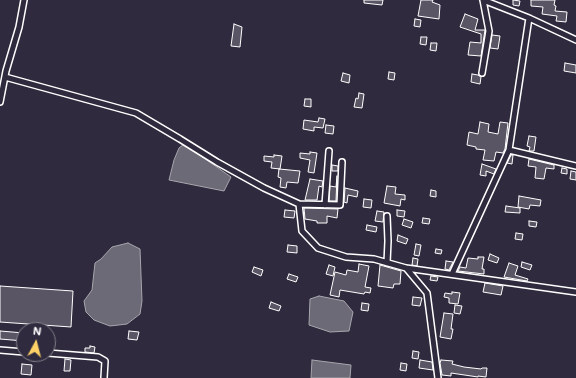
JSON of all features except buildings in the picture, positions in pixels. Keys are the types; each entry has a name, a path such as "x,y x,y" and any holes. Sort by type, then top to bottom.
{"street":[{"path":"0,102 5,76 19,27 24,0"},
{"path":"483,0 529,18 576,40"},
{"path":"482,73 489,31 483,0"},
{"path":"452,274 509,150 529,18"},
{"path":"5,76 136,113 217,162 264,188 299,204 340,205 342,162"},
{"path":"509,150 576,166"},
{"path":"325,205 329,151"},
{"path":"299,204 302,231 318,248 346,257 374,260 406,268 576,292"},
{"path":"387,216 387,263"},
{"path":"406,268 427,293 438,378"},
{"path":"0,350 16,351"},
{"path":"56,354 98,357 106,361 104,378"}],"shaded area":[{"path":"184,144 231,177 224,191 169,180 179,148"},
{"path":"128,243 140,249 142,301 140,314 127,324 110,326 94,320 86,312 84,301 92,290 95,263 112,247"},
{"path":"319,296 344,301 353,312 349,331 330,332 309,325 310,299"},
{"path":"312,360 351,365 350,378 311,378"}]}
